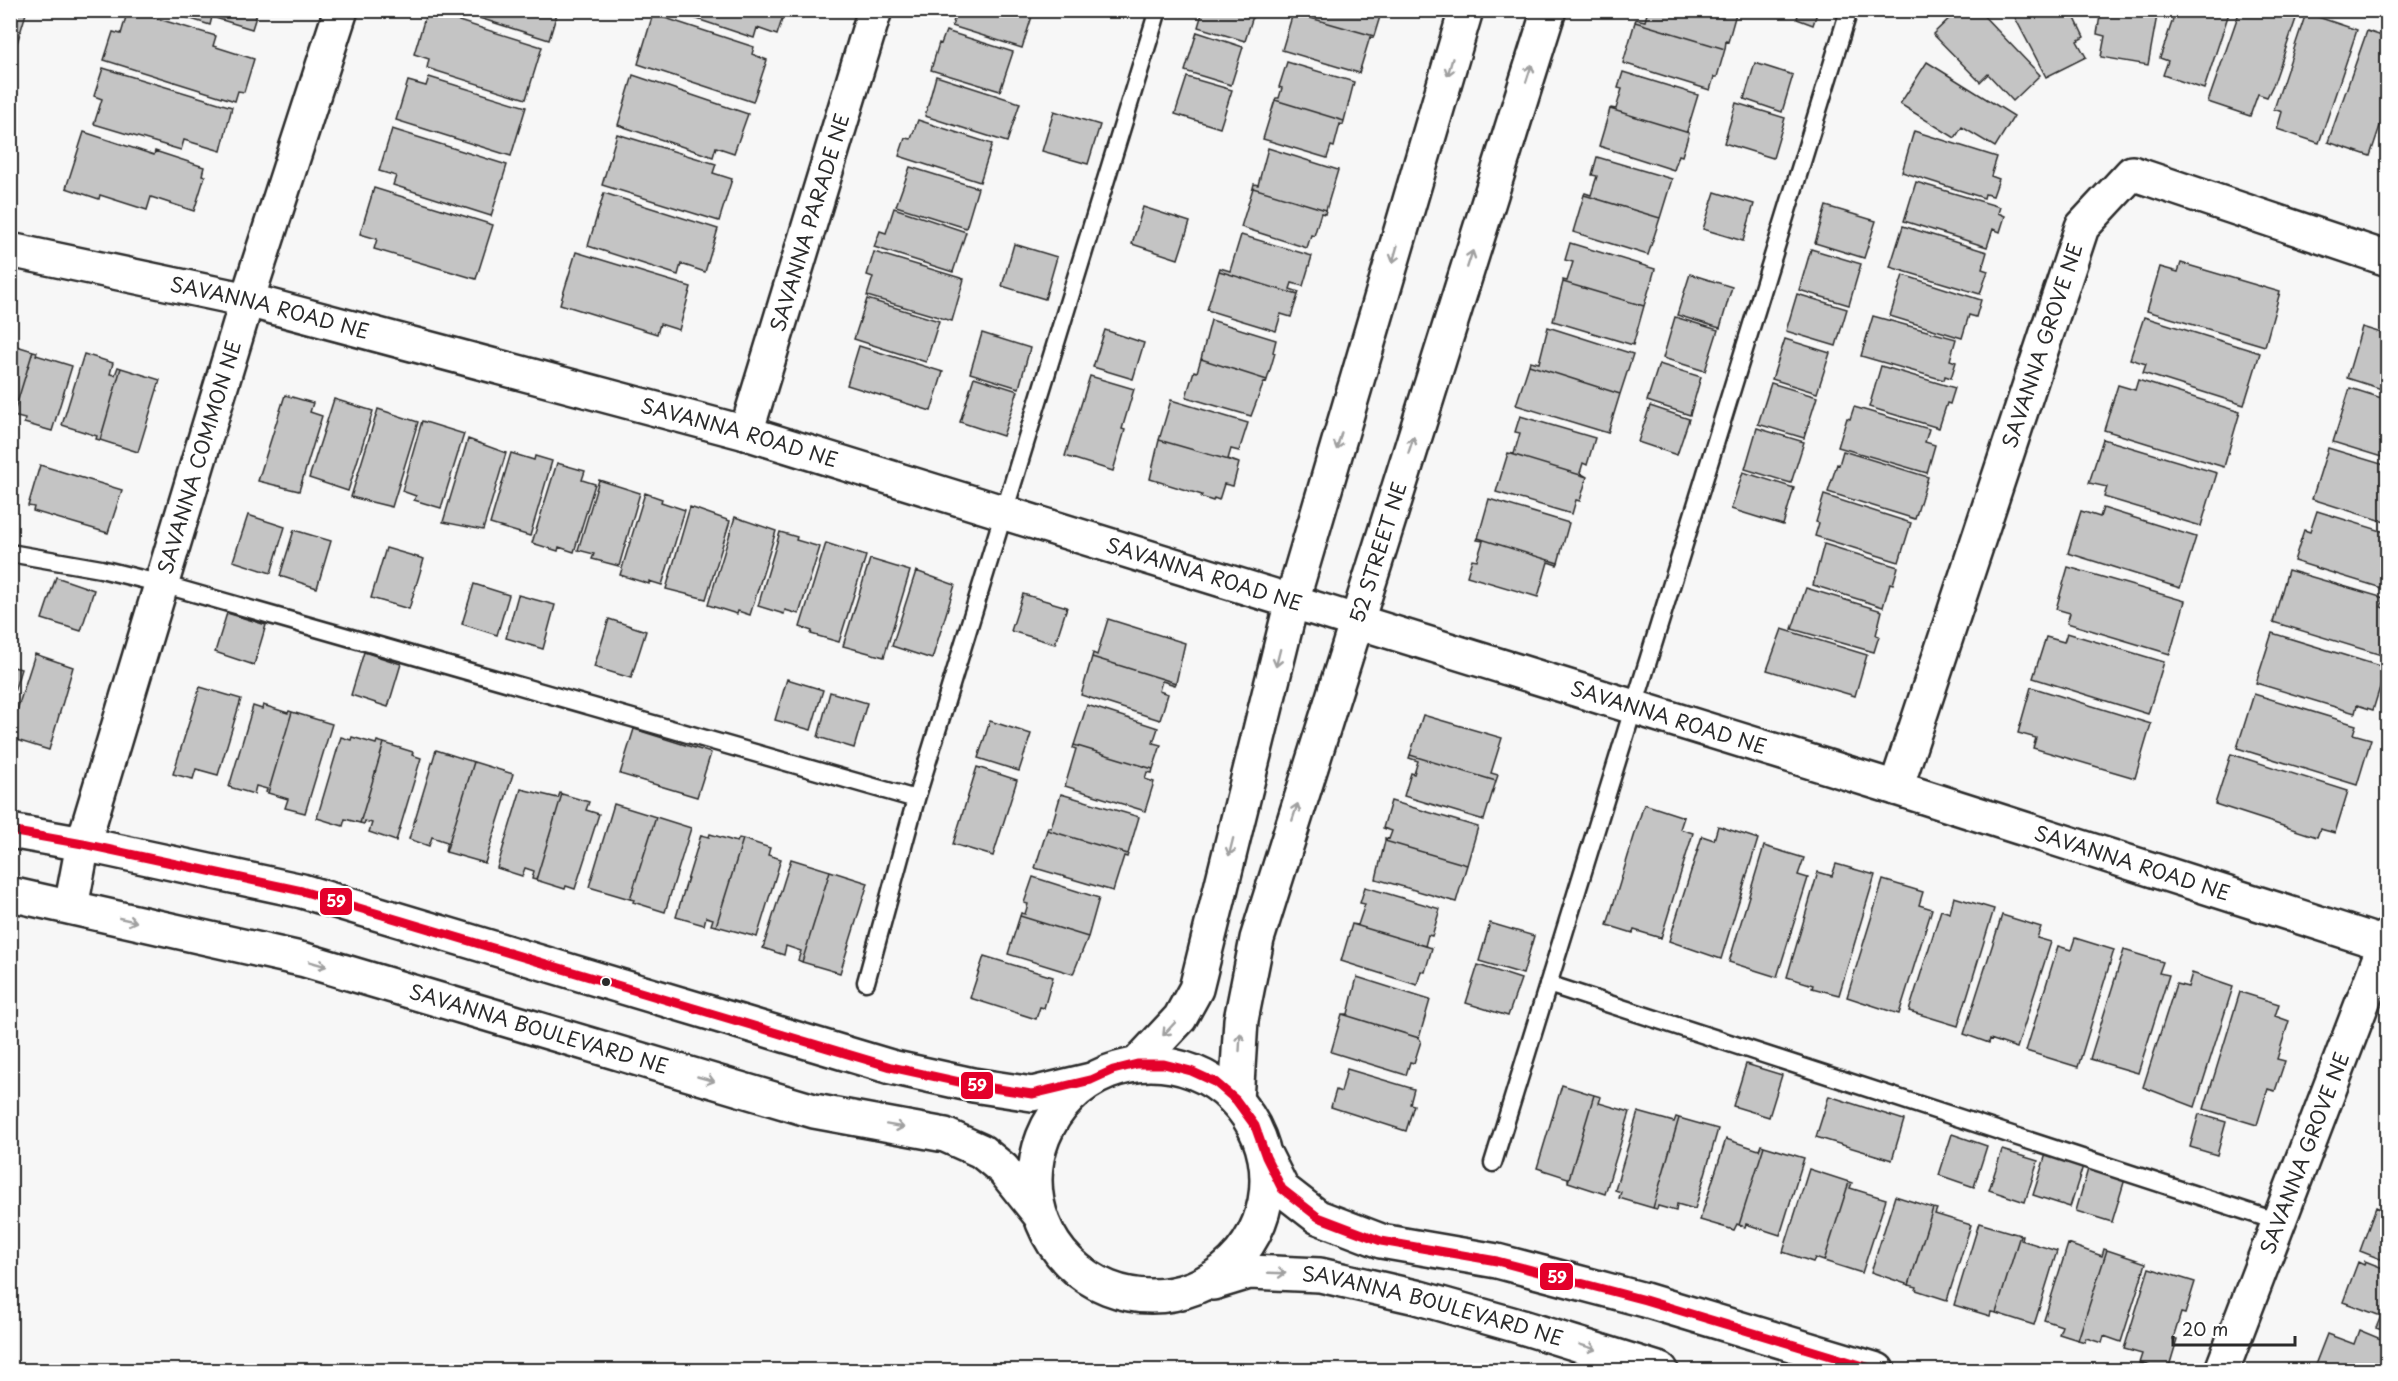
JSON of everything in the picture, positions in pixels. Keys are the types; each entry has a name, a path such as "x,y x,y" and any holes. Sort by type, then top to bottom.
{"street":[{"name":"SAVANNA COMMON NE","path":"71,907 83,844 247,300 341,10"},
{"name":"SAVANNA PARADE NE","path":"746,433 875,10"},
{"path":"1137,1064 1180,1018 1196,988 1292,601 1466,10"},
{"name":"52 STREET NE","path":"1236,1100 1241,1020 1257,939 1549,10"},
{"name":"SAVANNA GROVE NE","path":"1896,788 2082,227 2132,173 2388,259"},
{"name":"SAVANNA ROAD NE","path":"10,250 247,300 746,433 2386,940"},
{"path":"10,831 83,844 302,891 891,1067 973,1085 1032,1094 1091,1080 1113,1070 1137,1064 1164,1064 1191,1071 1215,1082 1236,1100 1255,1126 1266,1157 1282,1189 1318,1217 1381,1241 1497,1262 1623,1294 1877,1371"},
{"name":"SAVANNA BOULEVARD NE","path":"10,894 305,960 814,1111 945,1135 981,1151 1003,1169 1039,1214 1057,1250 1085,1277 1122,1293 1161,1297 1249,1272 1320,1275 1416,1297 1522,1327 1661,1371"},
{"name":"SAVANNA GROVE NE","path":"2222,1371 2386,940"},
{"path":"1039,1214 1034,1184 1037,1153 1048,1124 1067,1099 1091,1080"},
{"path":"1199,1287 1226,1270 1240,1255 1247,1247 1262,1219 1268,1188 1266,1157"}],"lane":[{"path":"866,982 916,799 1158,10"},
{"path":"1492,1163 1849,10"},
{"path":"10,553 100,569 162,584 916,799"},
{"path":"1548,984 2279,1222"}],"building":[{"path":"10,10 27,10 15,50 10,49"},
{"path":"128,10 216,36 213,46 254,59 244,92 238,91 235,101 104,60 113,32 121,34"},
{"path":"163,10 258,10 252,29 212,17 210,25"},
{"path":"454,10 558,10 549,40"},
{"path":"670,10 785,10 777,35 757,28 754,38"},
{"path":"957,10 1034,10 1022,48 952,26"},
{"path":"1203,10 1255,10 1245,41 1198,27"},
{"path":"1294,10 1382,10 1374,36 1293,13"},
{"path":"1648,10 1737,10 1725,49 1635,22 1636,19 1645,21"},
{"path":"1799,10 1818,10 1813,25 1797,19"},
{"path":"1960,10 1978,10 2040,75 2013,101 1988,74 1980,82 1933,34"},
{"path":"2011,10 2071,10 2084,37 2077,41 2086,57 2046,77"},
{"path":"2101,10 2158,10 2148,65 2101,57 2105,36 2097,34"},
{"path":"2176,10 2230,10 2204,89 2163,75 2168,61 2160,58"},
{"path":"2240,10 2299,10 2274,83 2267,97 2258,94 2250,116 2208,102"},
{"path":"427,11 542,47 526,99 427,68 429,59 414,54"},
{"path":"1293,13 1374,36 1370,37 1359,73 1282,50"},
{"path":"2306,13 2357,30 2319,143 2277,129 2282,112 2274,109"},
{"path":"653,14 754,47 752,54 767,60 753,102 638,64"},
{"path":"1635,22 1725,49 1717,77 1714,77 1710,90 1623,63"},
{"path":"946,31 1013,52 1000,91 931,70 939,43 941,44"},
{"path":"2367,31 2388,38 2388,121 2382,120 2370,156 2328,142"},
{"path":"1197,32 1243,47 1231,85 1185,71"},
{"path":"1287,62 1354,82 1344,121 1275,100 1279,98 1282,88 1279,87"},
{"path":"1927,62 2014,116 1995,147 1962,127 1955,138 1900,104"},
{"path":"1755,63 1793,75 1782,112 1744,99"},
{"path":"103,68 232,107 221,151 184,140 181,150 94,124 102,99 94,96"},
{"path":"1623,72 1698,95 1687,131 1689,133 1610,109 1616,109 1622,89 1618,88"},
{"path":"633,75 748,114 734,153 716,147 713,157 618,125"},
{"path":"936,76 1020,103 1007,142 925,116"},
{"path":"429,77 526,107 511,156 396,120 408,81 426,86"},
{"path":"1187,77 1232,90 1220,128 1175,114"},
{"path":"1275,100 1344,121 1343,125 1340,124 1334,147 1331,146 1327,158 1263,139"},
{"path":"1736,103 1785,118 1773,158 1724,143"},
{"path":"1610,109 1689,133 1682,156 1679,155 1674,170 1599,146"},
{"path":"1054,111 1100,125 1088,164 1042,151"},
{"path":"918,120 992,144 980,182 899,156 905,138 911,139"},
{"path":"392,129 507,165 491,216 393,185 396,176 379,171"},
{"path":"1914,131 1997,157 1991,176 1999,179 1993,196 1985,194 1984,198 1902,172"},
{"path":"84,132 154,155 155,151 204,167 202,175 205,176 194,211 151,197 147,210 100,195 99,199 66,188"},
{"path":"617,134 716,164 713,173 732,179 719,221 602,185"},
{"path":"1268,148 1338,170 1326,210 1253,188 1254,184 1258,185"},
{"path":"1597,157 1672,179 1660,218 1584,195 1585,193 1591,195 1597,176 1592,175"},
{"path":"910,167 978,188 966,228 896,206"},
{"path":"1916,182 2000,207 1998,213 2005,216 2000,232 1993,229 1987,247 1904,221"},
{"path":"374,188 493,225 476,279 374,249 377,239 360,234"},
{"path":"1253,188 1326,210 1325,214 1321,213 1314,236 1311,235 1307,248 1241,227"},
{"path":"1715,192 1754,204 1743,241 1703,229"},
{"path":"604,193 718,229 705,272 681,264 678,275 588,246"},
{"path":"1584,195 1660,218 1648,255 1573,232"},
{"path":"1826,206 1876,221 1864,258 1815,243"},
{"path":"1143,207 1190,222 1178,259 1132,244"},
{"path":"894,208 966,232 953,272 874,247 880,231 886,233"},
{"path":"1903,226 1987,252 1982,269 1988,271 1980,294 1890,267"},
{"path":"1241,235 1312,256 1303,286 1292,283 1290,289 1299,292 1298,295 1219,271 1220,268 1230,271"},
{"path":"1570,243 1655,269 1644,306 1563,282 1563,280 1567,281 1573,262 1565,260"},
{"path":"1014,244 1057,257 1045,299 1002,286"},
{"path":"1811,249 1861,264 1849,305 1799,290"},
{"path":"576,252 691,287 679,330 660,324 657,334 560,304"},
{"path":"874,252 964,279 952,321 867,296 873,277 867,275"},
{"path":"2181,263 2280,292 2265,346 2147,311 2160,267 2178,272"},
{"path":"1219,271 1298,295 1291,317 1281,314 1276,331 1207,310"},
{"path":"1690,274 1732,287 1720,328 1677,315"},
{"path":"1903,275 1981,300 1976,317 1969,315 1962,338 1890,316"},
{"path":"1563,282 1644,306 1633,345 1553,321"},
{"path":"1797,294 1847,309 1836,346 1786,331"},
{"path":"867,299 939,321 926,362 854,339"},
{"path":"1873,316 1956,339 1950,360 1956,362 1951,378 1945,376 1944,380 1861,356"},
{"path":"1675,317 1718,330 1705,371 1663,358"},
{"path":"2144,317 2260,353 2244,405 2143,373 2146,364 2130,359"},
{"path":"1211,320 1276,340 1273,352 1275,353 1267,380 1201,359"},
{"path":"1548,327 1633,354 1620,394 1529,365 1530,361 1539,363"},
{"path":"2362,327 2388,335 2388,391 2347,378"},
{"path":"1105,330 1144,343 1133,379 1093,367"},
{"path":"982,333 1030,348 1019,388 970,373"},
{"path":"1785,339 1830,353 1817,393 1772,379"},
{"path":"10,344 33,351 13,416 10,415"},
{"path":"859,346 943,372 931,411 847,385"},
{"path":"33,351 37,352 36,355 72,366 52,431 24,423 25,419 13,416"},
{"path":"84,354 113,363 110,374 115,375 118,367 121,368 100,440 96,439 97,436 62,425"},
{"path":"1201,359 1267,380 1266,383 1264,382 1251,416 1186,397 1194,371 1197,372"},
{"path":"1659,364 1701,377 1690,415 1647,401"},
{"path":"1529,365 1620,394 1608,433 1516,405"},
{"path":"1881,366 1955,388 1950,404 1947,403 1939,428 1869,407"},
{"path":"121,368 160,380 138,452 100,440"},
{"path":"1090,376 1134,389 1113,471 1065,456"},
{"path":"974,377 1018,391 1003,436 960,422"},
{"path":"2138,380 2240,412 2224,467 2104,430 2118,385 2135,390"},
{"path":"1771,383 1817,397 1804,438 1758,424"},
{"path":"2350,388 2388,400 2388,459 2333,442"},
{"path":"285,395 313,403 310,412 322,416 299,491 258,481"},
{"path":"334,399 373,411 348,491 309,478"},
{"path":"1171,400 1248,423 1239,451 1231,449 1228,459 1239,463 1159,440"},
{"path":"1650,406 1689,419 1677,455 1638,442"},
{"path":"1854,407 1929,429 1925,442 1935,445 1927,473 1838,447 1847,418 1850,419"},
{"path":"378,409 418,422 392,507 351,497"},
{"path":"1520,416 1595,438 1587,465 1583,463 1580,473 1587,477 1508,453 1514,454 1520,433 1515,432"},
{"path":"422,421 464,434 441,508 414,500 416,496 402,491"},
{"path":"1757,428 1804,442 1791,483 1745,469"},
{"path":"468,439 506,453 483,530 443,522"},
{"path":"2103,439 2217,473 2201,526 2104,497 2107,487 2089,483"},
{"path":"1159,440 1239,463 1233,486 1224,484 1219,500 1214,498 1213,501 1201,497 1202,495 1150,479"},
{"path":"2328,448 2388,466 2388,523 2312,499"},
{"path":"1843,451 1928,477 1915,519 1828,492"},
{"path":"511,453 534,460 535,456 552,461 530,536 490,524"},
{"path":"1508,453 1587,477 1580,501 1576,500 1572,514 1496,492"},
{"path":"557,463 585,471 582,480 595,484 574,552 559,547 558,551 532,543"},
{"path":"40,465 122,490 108,533 33,511 34,507 28,506"},
{"path":"1743,472 1794,488 1783,525 1731,509"},
{"path":"599,480 640,493 619,566 592,559 594,554 578,550"},
{"path":"645,493 662,499 661,502 685,510 662,585 649,581 649,584 620,575"},
{"path":"1824,495 1911,523 1899,562 1815,536 1819,523 1816,522"},
{"path":"1489,499 1569,523 1558,563 1478,538"},
{"path":"690,507 730,521 706,599 666,589"},
{"path":"2103,508 2196,537 2180,588 2068,553 2081,511 2100,517"},
{"path":"2317,511 2388,533 2388,590 2294,561 2304,530 2310,532"},
{"path":"248,515 285,527 271,573 233,561"},
{"path":"735,517 776,531 750,615 738,611 737,614 708,605"},
{"path":"294,530 331,541 317,588 280,576"},
{"path":"780,532 797,537 796,540 820,547 799,614 785,610 784,614 758,606"},
{"path":"1478,538 1558,563 1557,565 1548,562 1538,597 1467,576 1472,559 1477,560 1483,541 1477,540"},
{"path":"826,543 866,556 839,642 811,634 812,631 800,627"},
{"path":"1824,544 1898,567 1893,584 1890,583 1883,607 1813,585"},
{"path":"386,548 424,559 409,609 371,598"},
{"path":"870,559 910,571 884,657 843,646"},
{"path":"2068,567 2185,601 2170,654 2067,623 2070,613 2056,609"},
{"path":"2288,570 2384,598 2381,607 2388,609 2388,657 2273,622"},
{"path":"916,571 955,585 932,659 892,646"},
{"path":"56,577 94,590 81,631 42,619"},
{"path":"474,584 509,595 497,635 462,624"},
{"path":"1806,588 1882,611 1876,635 1879,636 1874,652 1792,629"},
{"path":"1023,594 1067,607 1055,644 1011,631"},
{"path":"518,595 555,605 543,649 506,638"},
{"path":"227,613 266,625 254,665 215,652"},
{"path":"609,619 646,631 631,678 594,667"},
{"path":"1108,619 1185,643 1176,683 1092,657 1093,653 1097,655"},
{"path":"1782,629 1867,655 1855,696 1767,670"},
{"path":"2067,633 2164,662 2148,714 2033,678 2046,637 2064,642"},
{"path":"2272,633 2386,668 2373,710 2357,705 2355,713 2256,683"},
{"path":"364,652 401,664 388,707 351,695"},
{"path":"35,654 73,667 49,750 10,738"},
{"path":"1092,657 1176,683 1175,685 1162,681 1159,691 1168,694 1160,720 1081,695"},
{"path":"10,666 21,669 10,705"},
{"path":"787,679 823,690 811,730 775,720"},
{"path":"200,687 241,699 218,775 196,769 193,779 173,774"},
{"path":"2031,687 2151,724 2135,778 2033,748 2036,738 2018,733"},
{"path":"830,692 867,703 854,748 818,737"},
{"path":"2254,694 2356,725 2353,734 2371,739 2357,785 2237,748"},
{"path":"263,705 288,713 292,712 268,793 267,789 256,786 254,794 229,787 253,706 262,709"},
{"path":"1087,705 1158,728 1153,743 1161,745 1153,769 1074,745"},
{"path":"292,712 332,724 305,813 285,808 288,799 268,793"},
{"path":"1423,715 1502,738 1491,773 1498,775 1496,781 1410,755"},
{"path":"990,721 1031,734 1019,771 978,758"},
{"path":"634,729 711,753 697,797 620,774"},
{"path":"341,737 351,740 352,737 376,744 377,741 384,743 360,823 345,819 343,826 317,818"},
{"path":"384,743 413,752 412,755 421,758 396,841 369,832 372,823 365,821 364,824 360,823"},
{"path":"1074,745 1153,769 1152,773 1147,772 1145,779 1154,782 1145,811 1065,786 1076,749 1073,748"},
{"path":"436,750 474,762 446,852 447,842 432,837 429,846 409,839"},
{"path":"2231,754 2348,791 2335,833 2320,829 2317,837 2215,804"},
{"path":"1410,755 1496,781 1484,820 1404,796 1411,773 1414,774 1418,761 1409,758"},
{"path":"474,762 513,774 485,863 446,852"},
{"path":"977,767 1017,780 993,856 953,844"},
{"path":"521,789 558,798 560,793 562,794 536,880 532,879 534,871 525,868 522,876 497,868"},
{"path":"562,794 589,802 586,810 599,814 575,889 566,886 565,889 536,880"},
{"path":"1061,794 1139,817 1128,854 1047,830 1048,827 1051,828"},
{"path":"1391,801 1478,827 1467,865 1385,841 1385,838 1389,839 1392,831 1383,828"},
{"path":"614,804 656,817 630,899 589,887"},
{"path":"1644,804 1684,817 1680,829 1693,833 1661,938 1607,925"},
{"path":"656,817 691,828 665,912 630,899"},
{"path":"1718,826 1758,839 1721,959 1669,941 1702,836 1714,840"},
{"path":"1047,830 1128,854 1127,857 1124,856 1113,891 1035,868"},
{"path":"710,834 737,842 739,838 743,839 716,926 711,925 713,919 706,917 704,925 676,917 701,835 709,837"},
{"path":"743,839 770,848 768,855 781,859 757,937 716,926"},
{"path":"1385,841 1467,865 1456,902 1376,879"},
{"path":"1764,846 1804,858 1798,875 1808,878 1777,977 1729,962"},
{"path":"791,859 830,871 802,962 798,960 801,951 786,946 784,955 763,948"},
{"path":"1836,864 1875,875 1839,995 1812,988 1813,985 1787,977 1818,872 1832,876"},
{"path":"830,871 868,883 840,973 802,962"},
{"path":"1033,877 1099,898 1088,937 1020,916 1021,913 1025,914 1028,904 1024,903"},
{"path":"1883,880 1923,892 1919,905 1932,909 1899,1014 1847,997"},
{"path":"1365,887 1440,909 1432,936 1428,935 1425,946 1352,924 1358,925 1365,904 1360,903"},
{"path":"1954,897 1994,909 1958,1026 1909,1011 1941,910 1950,913"},
{"path":"2002,915 2041,927 2037,938 2051,942 2017,1048 1990,1039 1989,1043 1964,1034"},
{"path":"1020,916 1088,937 1073,974 1008,954"},
{"path":"1490,923 1534,936 1523,974 1479,961"},
{"path":"1352,924 1432,948 1425,972 1421,971 1417,985 1341,961"},
{"path":"2075,938 2114,950 2078,1067 2026,1051 2058,946 2071,950"},
{"path":"2124,950 2163,962 2159,973 2169,975 2138,1073 2090,1059"},
{"path":"984,956 1053,977 1044,1008 1040,1007 1036,1019 970,998"},
{"path":"1478,965 1521,979 1508,1016 1466,1003"},
{"path":"2192,973 2233,987 2195,1107 2143,1087 2176,984 2188,987"},
{"path":"1357,977 1430,1000 1419,1038 1342,1014 1348,1014"},
{"path":"2240,992 2279,1004 2275,1016 2289,1021 2277,1059 2285,1061 2275,1091 2268,1089 2257,1125 2204,1109"},
{"path":"1342,1014 1419,1038 1421,1041 1414,1063 1410,1062 1406,1075 1331,1052"},
{"path":"1746,1064 1782,1075 1769,1117 1733,1106"},
{"path":"1347,1069 1414,1089 1410,1104 1414,1105 1406,1131 1331,1107 1336,1090 1341,1092"},
{"path":"1562,1085 1594,1095 1568,1182 1568,1178 1537,1168"},
{"path":"1594,1095 1601,1097 1599,1103 1630,1112 1605,1194 1568,1182"},
{"path":"1829,1096 1904,1120 1892,1160 1816,1137"},
{"path":"1638,1112 1674,1122 1676,1117 1679,1118 1653,1208 1619,1198 1621,1192 1615,1190"},
{"path":"2199,1114 2226,1122 2217,1155 2190,1147"},
{"path":"1679,1118 1718,1129 1695,1209 1677,1204 1676,1211 1658,1206 1657,1209 1653,1208"},
{"path":"1952,1134 1987,1146 1974,1187 1939,1175"},
{"path":"1726,1139 1759,1150 1761,1145 1764,1146 1739,1225 1737,1224 1734,1230 1700,1220"},
{"path":"1764,1146 1804,1158 1780,1235 1746,1224 1745,1227 1739,1225"},
{"path":"2002,1150 2038,1161 2025,1202 1989,1190"},
{"path":"2046,1154 2083,1166 2070,1207 2033,1195"},
{"path":"1809,1169 1849,1182 1824,1261 1815,1258 1813,1262 1783,1252"},
{"path":"2088,1169 2125,1179 2112,1222 2076,1211"},
{"path":"1849,1182 1852,1183 1850,1188 1886,1199 1862,1273 1824,1261"},
{"path":"1895,1196 1933,1208 1909,1285 1871,1272"},
{"path":"2376,1207 2388,1212 2388,1262 2360,1251"},
{"path":"1933,1208 1937,1209 1935,1214 1971,1225 1947,1300 1916,1290 1917,1287 1909,1285"},
{"path":"1979,1223 2020,1235 1996,1313 1991,1312 1990,1316 1954,1305"},
{"path":"2020,1235 2022,1235 2021,1240 2057,1251 2034,1325 1996,1313"},
{"path":"2068,1244 2102,1256 2104,1249 2107,1250 2078,1340 2059,1334 2062,1326 2044,1320"},
{"path":"2107,1250 2146,1263 2121,1342 2104,1336 2102,1343 2086,1338 2085,1342 2078,1340"},
{"path":"2365,1261 2388,1270 2388,1332 2376,1328 2381,1316 2343,1302 2358,1262 2364,1265"},
{"path":"2149,1268 2195,1282 2185,1314 2181,1313 2173,1339 2177,1340 2168,1370 2139,1363 2142,1354 2124,1349"},
{"path":"2359,1330 2388,1342 2388,1370 2313,1370 2327,1334 2354,1344"}],"transit line":[{"name":"59","path":"10,831 83,844 302,891 891,1067 973,1085 1032,1094 1091,1080 1113,1070 1137,1064 1164,1064 1191,1071 1215,1082 1236,1100 1255,1126 1266,1157 1282,1189 1318,1217 1381,1241 1497,1261 1645,1300 1877,1370"}]}
